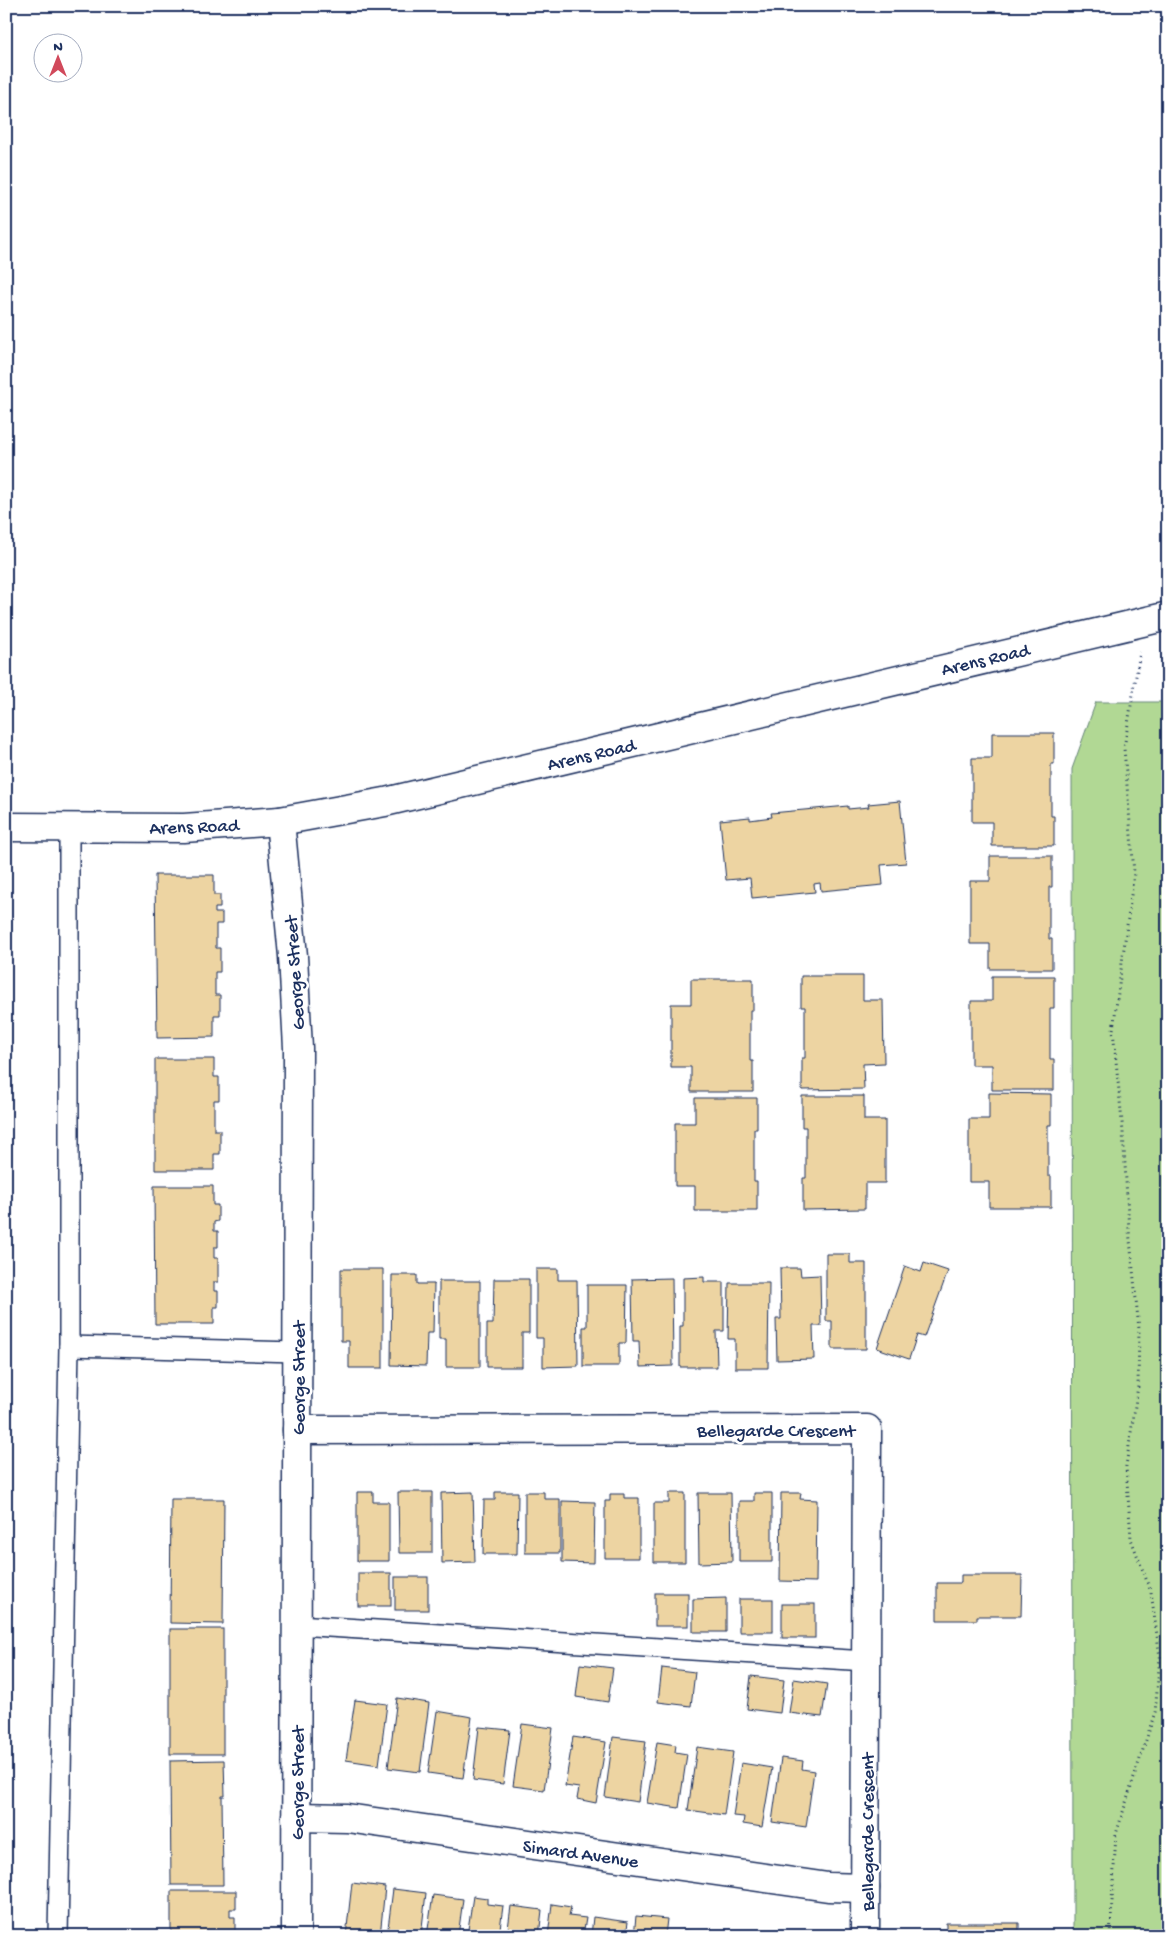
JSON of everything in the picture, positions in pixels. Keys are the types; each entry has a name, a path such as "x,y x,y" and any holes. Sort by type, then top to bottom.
{"street":[{"name":"Arens Road","path":"6,827 184,828 280,821 385,802 1168,616"},
{"name":"George Street","path":"280,821 293,956 298,1048 296,1936"},
{"name":"Bellegarde Crescent","path":"297,1430 867,1428 865,1936"},
{"name":"Simard Avenue","path":"296,1818 347,1818 828,1887 866,1888"}],"lane":[{"path":"58,1936 70,1346 70,827"},
{"path":"70,1346 297,1352"},
{"path":"296,1625 866,1661"}],"path":[{"path":"1110,1936 1116,1834 1155,1712 1160,1657 1151,1592 1131,1539 1126,1466 1138,1386 1139,1329 1113,1030 1134,873 1124,748 1142,642 1138,622"}],"green space":[{"path":"1096,702 1168,702 1168,1936 1073,1936 1072,769"}],"building":[{"path":"992,733 1054,733 1054,764 1051,764 1051,816 1054,816 1054,846 992,846 992,822 972,822 972,758 992,758"},
{"path":"900,801 906,863 881,865 883,885 821,891 820,883 814,884 815,892 752,898 750,878 726,880 720,820 750,817 750,820 772,817 771,813 848,806 848,809 869,807 868,804"},
{"path":"990,856 1052,856 1052,887 1049,887 1049,939 1052,939 1052,969 990,969 990,944 970,944 970,881 990,881"},
{"path":"155,875 214,875 214,895 220,895 220,908 215,908 215,913 222,913 222,924 216,924 216,948 220,948 220,972 215,972 215,995 220,995 220,1015 214,1015 214,1037 157,1038"},
{"path":"801,976 863,976 863,1000 883,1000 884,1063 863,1064 864,1089 802,1090 802,1058 805,1058 805,1007 801,1007"},
{"path":"992,976 1054,976 1054,1008 1050,1008 1050,1059 1054,1059 1054,1090 992,1090 992,1065 971,1065 971,1001 992,1001"},
{"path":"691,979 753,979 753,1010 750,1010 750,1061 753,1061 753,1092 691,1092 691,1067 671,1067 671,1004 691,1004"},
{"path":"155,1059 214,1059 214,1077 219,1077 219,1100 214,1100 214,1130 220,1130 220,1154 214,1154 214,1170 155,1170"},
{"path":"989,1093 1051,1094 1051,1125 1048,1125 1048,1176 1051,1176 1051,1207 989,1207 989,1182 969,1182 969,1119 989,1119"},
{"path":"802,1096 864,1096 864,1120 885,1120 885,1183 865,1183 865,1209 803,1210 803,1178 806,1178 806,1127 802,1127"},
{"path":"695,1098 757,1098 757,1129 754,1129 754,1181 757,1181 757,1211 695,1211 695,1186 675,1186 675,1123 695,1123"},
{"path":"154,1186 213,1186 213,1205 218,1205 218,1221 214,1222 214,1231 218,1231 218,1247 214,1247 214,1258 218,1258 218,1282 214,1282 214,1291 218,1291 218,1307 214,1307 214,1324 155,1324"},
{"path":"826,1254 850,1254 850,1263 866,1263 866,1349 832,1349 832,1321 826,1321"},
{"path":"924,1263 948,1271 924,1337 917,1335 909,1359 877,1348 905,1266 921,1272"},
{"path":"780,1268 800,1268 801,1276 820,1275 821,1326 813,1326 814,1359 777,1360 776,1319 781,1319"},
{"path":"341,1269 383,1269 383,1368 349,1368 349,1341 341,1341"},
{"path":"536,1269 558,1269 558,1280 577,1280 578,1366 543,1367 543,1338 536,1338"},
{"path":"392,1275 417,1275 417,1284 434,1284 433,1333 427,1333 426,1366 391,1365"},
{"path":"704,1277 704,1282 724,1282 724,1331 716,1331 717,1367 680,1367 680,1326 683,1326 683,1278"},
{"path":"672,1278 673,1366 640,1367 639,1341 633,1341 632,1279"},
{"path":"494,1279 529,1279 529,1333 522,1333 522,1367 487,1367 487,1324 493,1324"},
{"path":"439,1281 480,1281 480,1367 446,1367 446,1339 439,1339"},
{"path":"729,1283 769,1283 768,1368 735,1368 735,1339 728,1339"},
{"path":"587,1285 627,1285 626,1343 619,1343 619,1366 583,1366 583,1327 587,1327"},
{"path":"357,1492 373,1492 373,1502 389,1502 389,1561 357,1561"},
{"path":"398,1492 432,1492 432,1553 399,1553"},
{"path":"473,1492 475,1562 442,1563 441,1493"},
{"path":"495,1492 518,1492 517,1554 483,1554 484,1500 495,1500"},
{"path":"525,1492 544,1492 544,1499 560,1499 560,1553 525,1553"},
{"path":"669,1493 685,1493 685,1562 654,1562 654,1503 669,1503"},
{"path":"698,1493 731,1493 732,1562 699,1563"},
{"path":"754,1493 772,1493 772,1562 739,1562 739,1501 754,1501"},
{"path":"781,1493 801,1493 800,1499 817,1500 816,1582 780,1581"},
{"path":"610,1494 624,1494 624,1498 639,1498 639,1558 605,1558 605,1501 610,1501"},
{"path":"171,1499 224,1499 223,1624 170,1623"},
{"path":"562,1501 595,1502 594,1563 562,1562"},
{"path":"358,1573 391,1573 391,1606 358,1606"},
{"path":"961,1575 1022,1575 1021,1616 977,1616 977,1620 937,1620 937,1583 961,1583"},
{"path":"395,1577 428,1577 428,1610 395,1610"},
{"path":"655,1593 688,1593 688,1626 655,1626"},
{"path":"726,1598 726,1632 693,1632 693,1599"},
{"path":"739,1599 773,1599 773,1632 739,1632"},
{"path":"782,1604 815,1604 815,1638 782,1638"},
{"path":"170,1629 223,1629 223,1754 170,1754"},
{"path":"580,1664 613,1668 608,1702 576,1697"},
{"path":"662,1668 695,1672 691,1706 658,1702"},
{"path":"751,1676 784,1680 780,1713 747,1709"},
{"path":"794,1679 827,1684 822,1717 789,1713"},
{"path":"397,1698 429,1703 420,1772 388,1768"},
{"path":"355,1700 387,1704 379,1765 346,1760"},
{"path":"437,1711 472,1717 463,1778 428,1773"},
{"path":"522,1724 553,1728 544,1790 513,1786"},
{"path":"479,1727 510,1730 503,1784 473,1780"},
{"path":"573,1737 606,1742 596,1803 577,1799 579,1788 565,1786"},
{"path":"613,1737 646,1741 638,1802 605,1797"},
{"path":"657,1742 676,1745 675,1752 687,1754 679,1808 647,1803"},
{"path":"697,1747 733,1752 724,1815 688,1810"},
{"path":"781,1758 803,1761 802,1769 814,1771 806,1827 772,1822"},
{"path":"224,1760 225,1796 222,1796 223,1885 171,1885 170,1761"},
{"path":"741,1763 772,1768 762,1827 743,1824 744,1817 733,1816"},
{"path":"352,1883 385,1887 380,1936 346,1936"},
{"path":"393,1889 426,1893 421,1936 387,1936"},
{"path":"171,1891 236,1891 236,1909 230,1909 230,1917 235,1917 235,1936 171,1936"},
{"path":"433,1895 463,1899 458,1936 427,1936"},
{"path":"473,1896 487,1898 487,1904 503,1906 499,1936 467,1936"},
{"path":"552,1904 571,1907 569,1916 586,1918 583,1936 548,1936"},
{"path":"511,1906 542,1910 539,1936 507,1936"},
{"path":"636,1916 667,1919 665,1936 634,1936"},
{"path":"593,1917 628,1922 626,1936 591,1936"},
{"path":"946,1923 1019,1923 1019,1936 928,1936 928,1932 946,1932"},
{"path":"685,1930 707,1933 706,1936 685,1936"}]}
